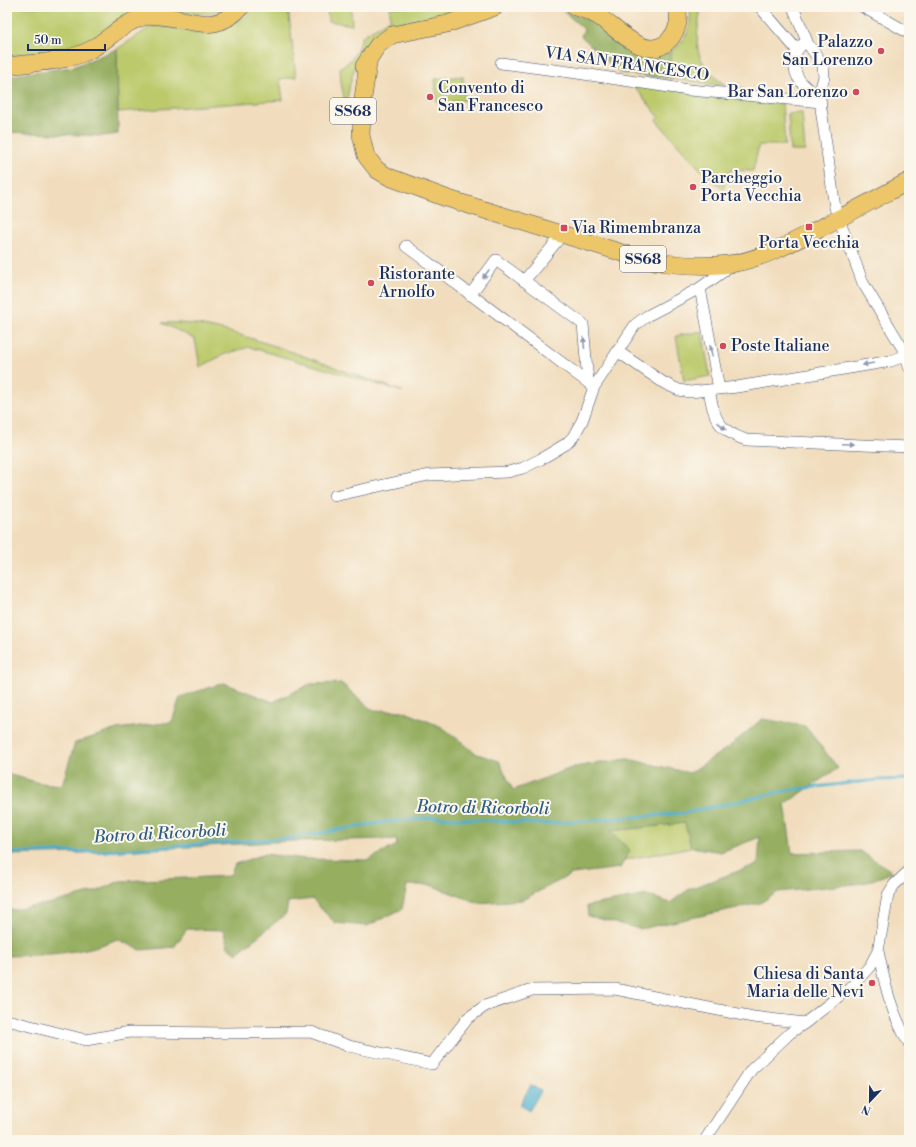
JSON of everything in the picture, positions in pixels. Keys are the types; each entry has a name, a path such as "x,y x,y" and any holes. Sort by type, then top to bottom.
{"main road":[{"path":"7,66 66,59 78,55 101,43 133,21 142,18 160,16 207,24 224,20 241,7"},
{"name":"SS68","path":"495,7 447,24 395,34 378,45 360,76 353,106 353,148 359,167 370,177 386,186 446,198 617,252 655,262 686,265 730,264 751,260 781,248 909,180"},
{"path":"575,7 595,14 632,42 653,48 664,44 673,36 678,24 677,7"}],"street":[{"path":"760,7 797,50"},
{"path":"793,7 808,44 821,61 824,68 824,78 820,98 833,197 839,218 865,287 907,354 909,367"},
{"path":"863,7 909,33"},
{"path":"808,44 803,44 797,50 794,63 799,79 806,87 820,98"},
{"name":"VIA SAN FRANCESCO","path":"500,63 577,72 696,91 786,99 820,98"},
{"path":"524,281 562,235"},
{"path":"406,246 591,385"},
{"path":"470,295 496,260 582,324 591,385"},
{"path":"334,496 429,475 498,473 523,468 546,456 570,440 580,426 591,385 639,321 700,288 724,271 730,264"},
{"path":"700,288 714,390 716,420 725,429 746,440 909,447"},
{"path":"617,351 664,383 686,392 737,387 890,361 907,354"},
{"path":"705,1140 751,1070 790,1033 853,985 870,966 878,951 888,895 894,885 909,871"},
{"path":"878,951 889,1003 897,1022 909,1043"},
{"path":"7,1020 86,1040 130,1032 311,1032 349,1046 432,1064 468,1018 485,1006 532,990 615,989 753,1017 805,1023"}],"green space":[{"path":"7,7 146,7 129,14 91,40 75,48 57,52 7,56"},
{"path":"157,7 225,7 217,11 200,14"},
{"path":"255,7 288,7 296,77 280,79 283,100 118,112 117,49 152,26 168,27 202,34 223,30 248,15"},
{"path":"327,7 351,7 352,25 328,21"},
{"path":"390,7 472,7 439,18 396,23 380,31 371,39 358,60 350,84 346,108 341,83 340,67 352,59 362,36 390,19"},
{"path":"690,7 701,7 697,42 698,51 702,60 707,68 726,86 672,79 671,52 681,42 687,32 690,21"},
{"path":"564,12 590,21 637,53 647,56 658,56 671,52 672,79 620,73 581,36 584,29"},
{"path":"117,49 118,134 103,136 7,132 7,77 25,73 73,67"},
{"path":"463,76 465,100 437,103 435,79"},
{"path":"633,85 782,102 785,145 759,145 753,171 730,170 723,189 699,168 656,120 659,117"},
{"path":"802,113 805,151 790,151 788,114"},
{"path":"162,323 192,324 221,330 278,347 404,392 249,347 225,354 200,367 195,339"},
{"path":"702,331 710,376 684,381 676,336"},
{"path":"224,683 273,702 310,684 341,683 372,710 403,711 442,727 477,754 499,761 513,790 574,767 628,759 690,773 730,746 762,719 805,726 838,768 785,804 792,853 860,851 893,872 864,883 778,892 760,903 640,929 588,916 587,906 647,895 670,903 689,889 758,864 760,837 721,852 691,847 685,823 610,831 630,850 620,868 572,874 522,900 478,903 430,885 407,885 402,909 367,926 335,923 312,899 288,902 286,914 237,953 228,947 223,930 187,929 174,947 141,950 117,939 77,951 7,956 7,909 14,910 52,903 98,891 120,881 230,876 235,864 265,854 306,859 368,860 397,845 396,839 291,841 84,853 7,855 7,774 40,783 62,785 75,743 117,729 172,722 180,697"},
{"path":"685,823 691,847 624,860 629,850 610,831"}],"water":[{"path":"531,1085 541,1091 529,1111 519,1105"}],"waterway":[{"name":"Botro di Ricorboli","path":"7,853 104,851 290,838 385,822 438,817 541,824 685,813 789,790 877,780 909,779"}],"place":[{"name":"Palazzo San Lorenzo","path":"881,51"},
{"name":"Bar San Lorenzo","path":"856,92"},
{"name":"Convento di San Francesco","path":"430,97"},
{"name":"Parcheggio Porta Vecchia","path":"693,187"},
{"name":"Porta Vecchia","path":"809,227"},
{"name":"Via Rimembranza","path":"564,228"},
{"name":"Ristorante Arnolfo","path":"371,283"},
{"name":"Poste Italiane","path":"723,346"},
{"name":"Chiesa di Santa Maria delle Nevi","path":"872,983"}]}
